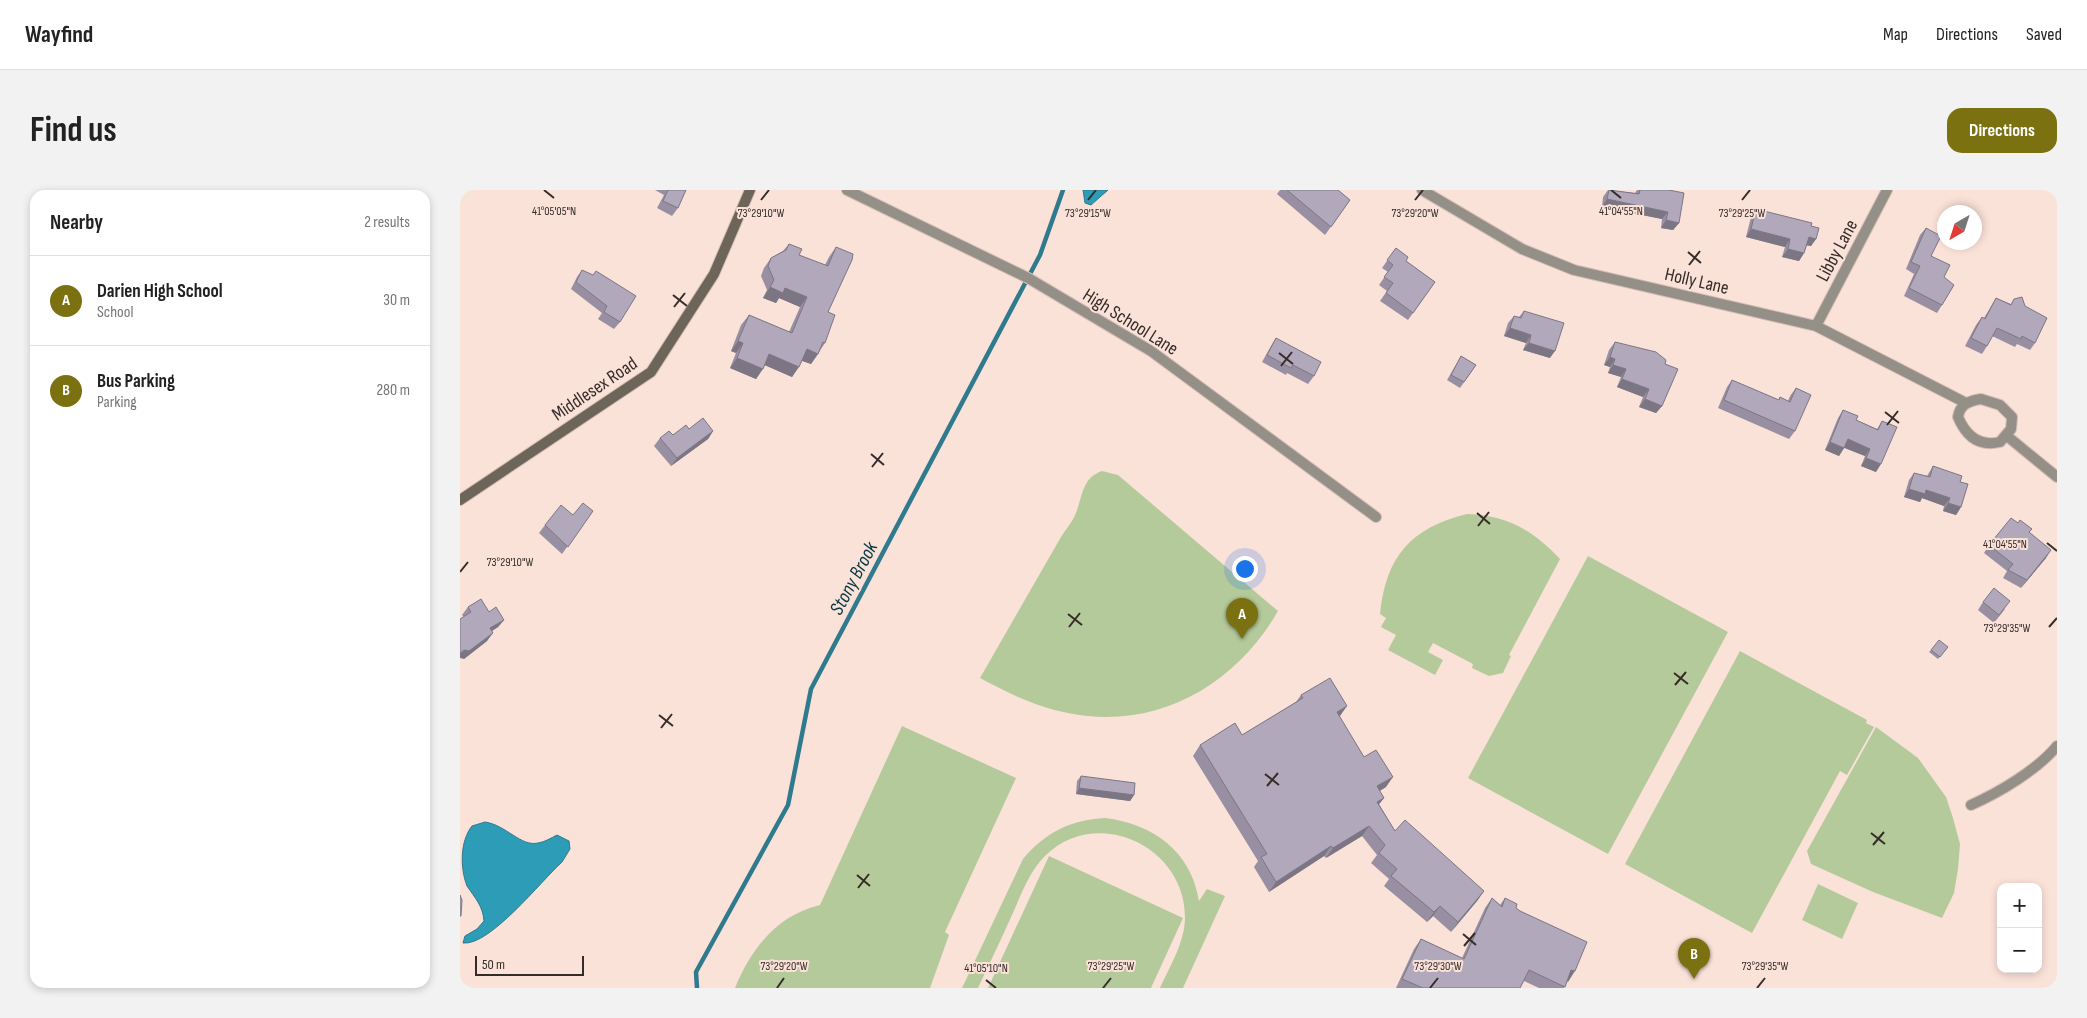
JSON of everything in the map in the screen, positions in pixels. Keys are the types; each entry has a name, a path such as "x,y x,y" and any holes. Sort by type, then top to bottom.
{"main road":[{"name":"Middlesex Road","path":"460,500 651,372 714,274 750,190"}],"street":[{"name":"High School Lane","path":"847,190 1028,278 1151,351 1376,517"},
{"name":"Holly Lane","path":"1422,190 1522,249 1574,270 1816,326 1966,403 1981,399 2000,405 2012,417 2012,423 2007,436"},
{"name":"Libby Lane","path":"1816,326 1887,190"},
{"path":"1966,403 1959,412 1958,417 1962,426 1974,439 1982,443 1992,444 2000,442 2007,436 2057,477"},
{"path":"1971,805 1996,794 2050,755 2057,746"}],"green space":[{"path":"1102,471 1118,475 1278,611 1260,638 1239,661 1216,681 1189,697 1161,708 1131,715 1100,717 1068,713 1045,707 1022,699 980,678 1073,519 1084,488 1090,478"},
{"path":"1467,514 1494,517 1518,526 1540,540 1560,559 1509,655 1511,656 1503,673 1489,676 1472,668 1473,664 1433,643 1428,652 1443,660 1435,675 1388,650 1396,635 1381,627 1386,618 1380,614 1383,594 1388,576 1404,548 1430,528"},
{"path":"1588,556 1728,632 1608,854 1468,778"},
{"path":"1740,651 1867,720 1866,723 1874,727 1847,775 1840,771 1752,933 1625,864"},
{"path":"902,726 1016,778 945,932 949,935 930,988 735,988 749,960 778,925 805,910 820,905"},
{"path":"1876,727 1918,758 1946,797 1960,844 1954,893 1942,918 1873,892 1811,864 1807,851"},
{"path":"1105,818 1139,826 1167,843 1188,868 1195,883 1199,901 1207,889 1225,896 1183,988 1160,988 1176,954 1182,936 1185,917 1181,892 1170,870 1154,853 1134,841 1112,834 1088,834 1066,841 1039,862 1026,884 978,988 962,988 1023,859 1041,841 1060,829 1081,821"},
{"path":"1049,856 1183,918 1151,988 988,988"},
{"path":"1818,884 1858,903 1842,939 1802,920"}],"water":[{"path":"1083,190 1108,190 1091,205 1085,203"},
{"path":"485,822 500,827 526,842 543,842 557,835 569,841 570,849 562,862 501,924 474,941 463,943 465,936 477,929 484,921 480,906 467,886 465,879 462,863 463,847 472,826"}],"building":[{"path":"668,190 686,190 678,208 663,201"},
{"path":"1287,190 1338,190 1350,200 1331,227"},
{"path":"1609,190 1639,194 1640,190 1669,190 1684,193 1679,223 1666,220 1668,212 1607,199"},
{"path":"1756,209 1812,223 1811,226 1819,228 1816,239 1809,237 1804,253 1788,249 1790,239 1751,229"},
{"path":"1926,228 1937,234 1937,244 1931,256 1950,265 1944,277 1954,285 1942,305 1909,288 1920,266 1911,262"},
{"path":"789,244 802,249 799,255 828,266 836,247 853,254 852,260 828,312 835,315 825,343 823,342 818,354 807,349 799,367 769,354 763,369 737,358 743,343 738,341 749,315 792,333 807,297 785,288 783,293 770,287 774,280 768,266 771,258 786,250"},
{"path":"1396,248 1408,257 1406,261 1435,282 1413,313 1386,293 1393,283 1384,277 1393,265 1387,260"},
{"path":"582,270 593,275 596,271 636,296 620,322 604,312 607,306 576,282"},
{"path":"2022,297 2025,306 2047,318 2035,343 2022,336 2021,339 1997,328 1987,346 1971,338 1982,317 1985,319 1996,298 2011,305 2014,299"},
{"path":"1524,311 1564,323 1555,351 1529,343 1531,335 1510,328 1514,316 1521,318"},
{"path":"1276,338 1321,362 1314,376 1293,365 1291,368 1267,355"},
{"path":"1615,342 1656,352 1666,360 1665,364 1678,369 1662,406 1645,399 1649,389 1622,379 1626,369 1613,365 1615,359 1610,357"},
{"path":"1461,356 1476,365 1464,382 1451,375"},
{"path":"1732,380 1779,400 1780,397 1790,402 1796,388 1811,395 1795,431 1724,400"},
{"path":"1843,410 1858,416 1856,420 1878,430 1882,421 1897,427 1881,464 1866,458 1870,449 1848,439 1844,448 1830,442"},
{"path":"703,418 713,431 677,458 660,438 669,431 673,435 686,425 689,429"},
{"path":"1933,466 1962,476 1960,482 1968,484 1961,507 1948,503 1950,498 1926,490 1925,494 1909,489 1914,473 1930,477"},
{"path":"583,503 593,511 568,547 545,525 561,505 573,515"},
{"path":"2011,518 2018,523 2020,520 2032,529 2029,532 2051,550 2027,580 2008,570 2013,564 1989,545"},
{"path":"1994,588 2010,601 1999,615 1983,602"},
{"path":"481,599 489,612 496,607 504,620 490,628 493,633 469,651 464,650 460,653 460,619 471,612 468,607"},
{"path":"1939,640 1948,647 1940,657 1931,650"},
{"path":"1330,678 1347,706 1337,712 1364,757 1376,750 1393,777 1377,786 1384,798 1377,802 1395,831 1405,820 1484,891 1458,922 1440,906 1434,912 1391,876 1397,869 1379,853 1385,845 1369,826 1333,848 1331,846 1276,882 1261,857 1267,854 1200,745 1235,723 1242,735 1303,698 1301,695"},
{"path":"1081,776 1135,783 1134,795 1079,788"},
{"path":"460,895 462,900 461,916 460,916"},
{"path":"1492,898 1502,907 1505,898 1517,904 1516,908 1520,911 1587,942 1575,971 1571,970 1565,987 1529,970 1520,988 1423,988 1402,979 1421,939 1464,959"}],"waterway":[{"name":"Stony Brook","path":"697,988 696,972 788,805 811,689 1040,255 1063,190"}],"place":[{"name":"Darien High School","path":"1242,639"},
{"name":"Bus Parking","path":"1694,979"}]}
